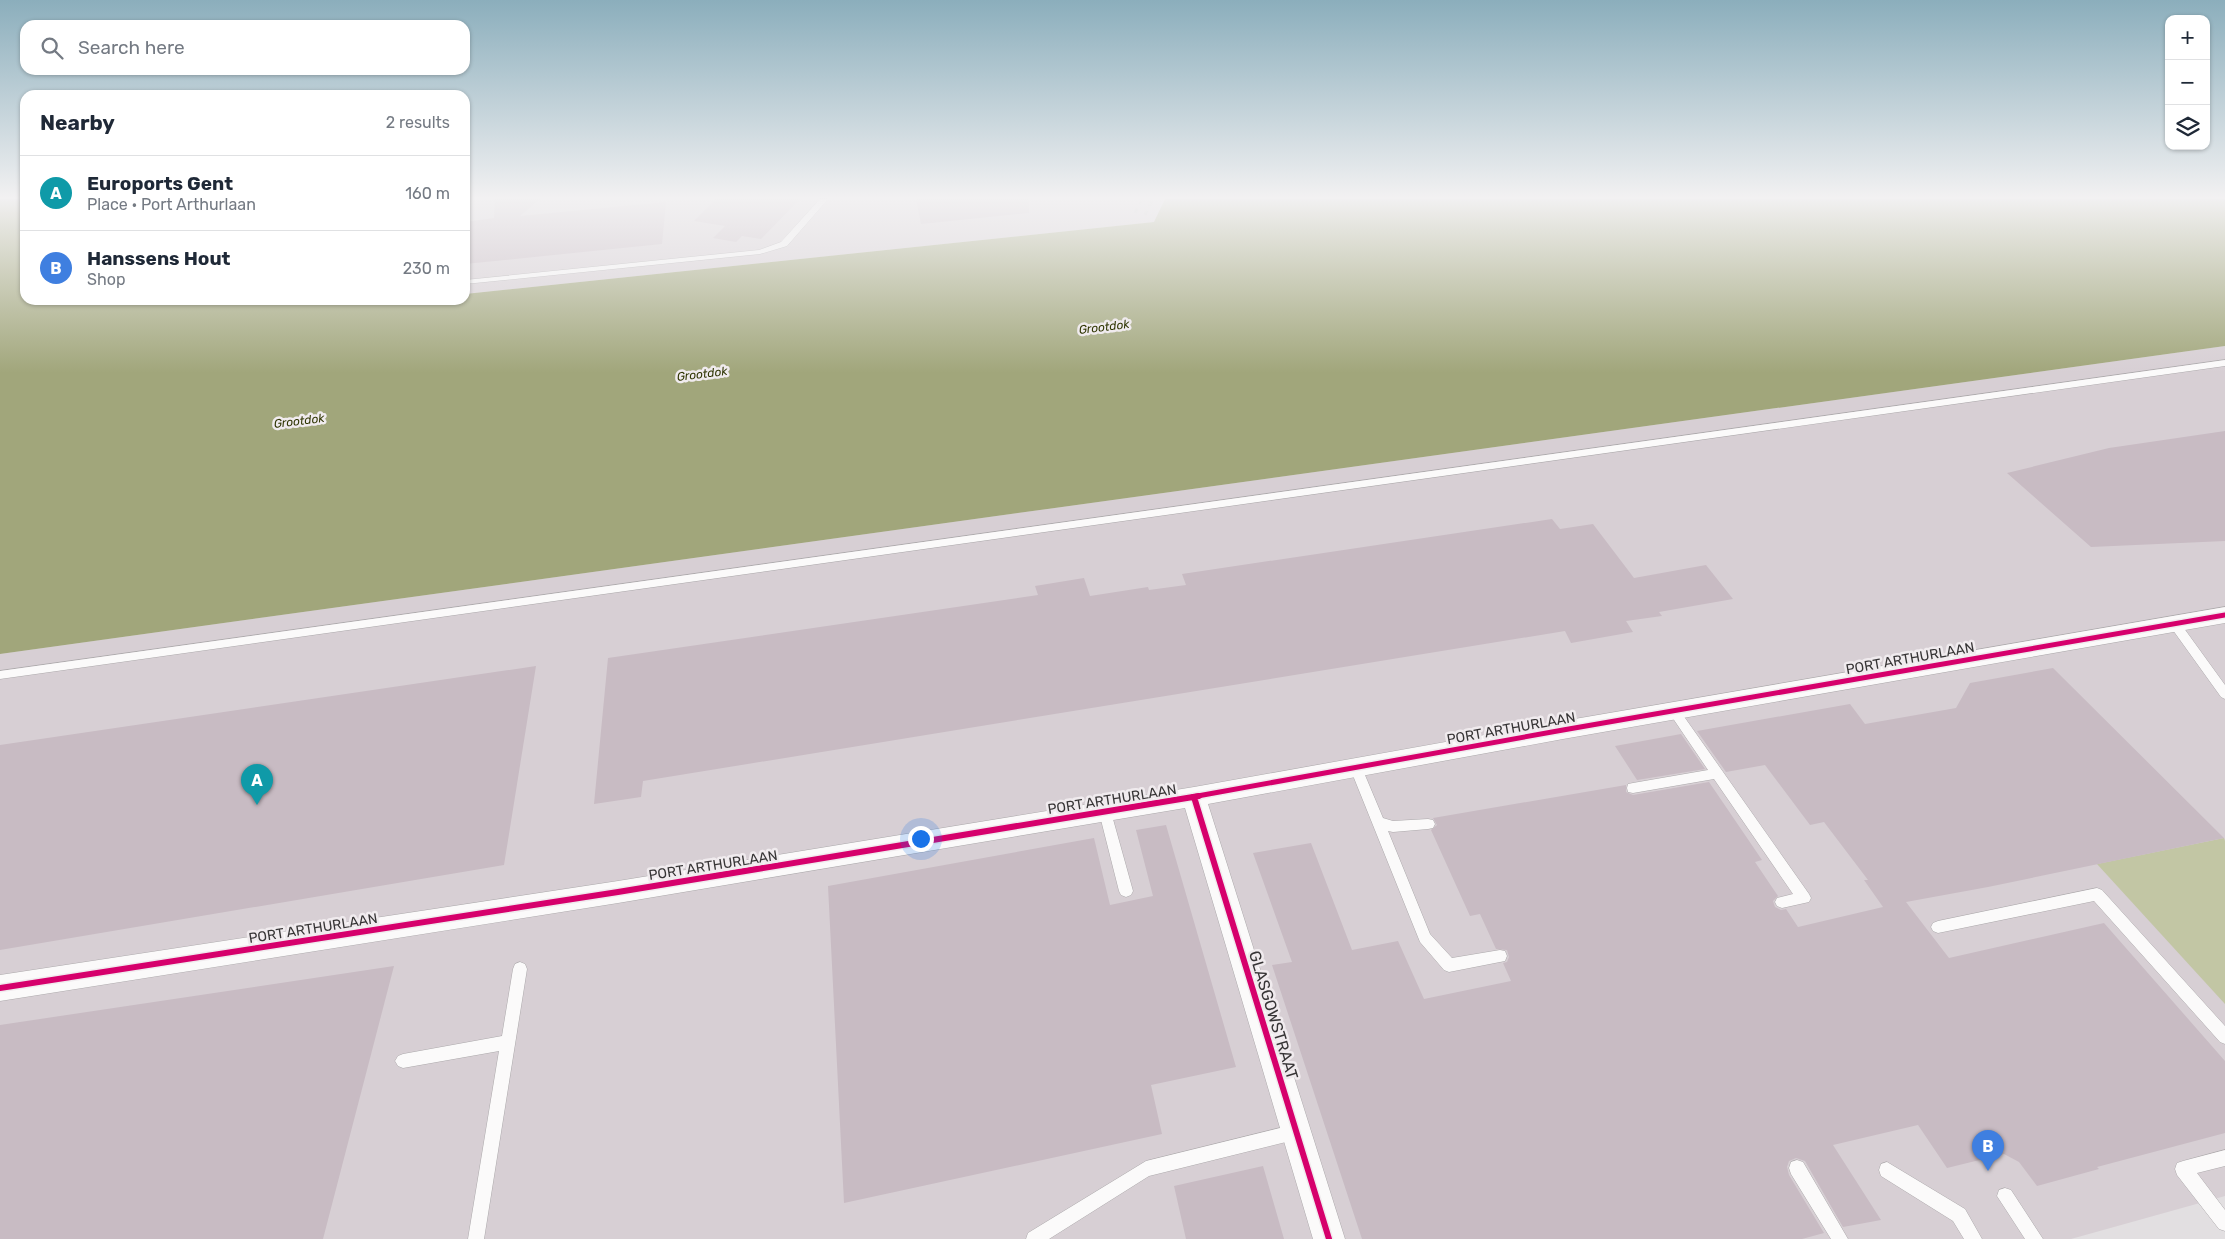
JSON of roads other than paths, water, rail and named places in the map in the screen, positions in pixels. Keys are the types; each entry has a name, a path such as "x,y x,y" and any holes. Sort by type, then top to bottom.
{"street":[{"name":"PORT ARTHURLAAN","path":"0,988 618,892 1105,812 2174,623 2225,616"},
{"name":"GLASGOWSTRAAT","path":"1194,797 1329,1239"}],"lane":[{"path":"470,281 713,257"},
{"path":"0,675 2225,363"},
{"path":"2174,623 2225,694"},
{"path":"1674,711 1804,898 1782,902"},
{"path":"1356,768 1426,938 1450,964 1500,956"},
{"path":"1633,788 1718,773"},
{"path":"1105,812 1126,891"},
{"path":"1377,821 1393,826 1428,824"},
{"path":"1938,927 2097,894 2225,1037"},
{"path":"476,1239 520,969"},
{"path":"403,1061 508,1042"},
{"path":"1034,1239 1146,1169 1296,1132"},
{"path":"2225,1158 2183,1169 2225,1223"},
{"path":"1797,1168 1840,1239"},
{"path":"1888,1170 1959,1215 1974,1239"},
{"path":"2005,1196 2035,1239"}],"water":[{"name":"Grootdok","path":"0,257 20,257 20,305 470,305 470,293 821,257 2225,257 2225,346 0,654"}],"place":[{"name":"Euroports Gent","path":"257,805"},
{"name":"Hanssens Hout","path":"1988,1171"}]}
